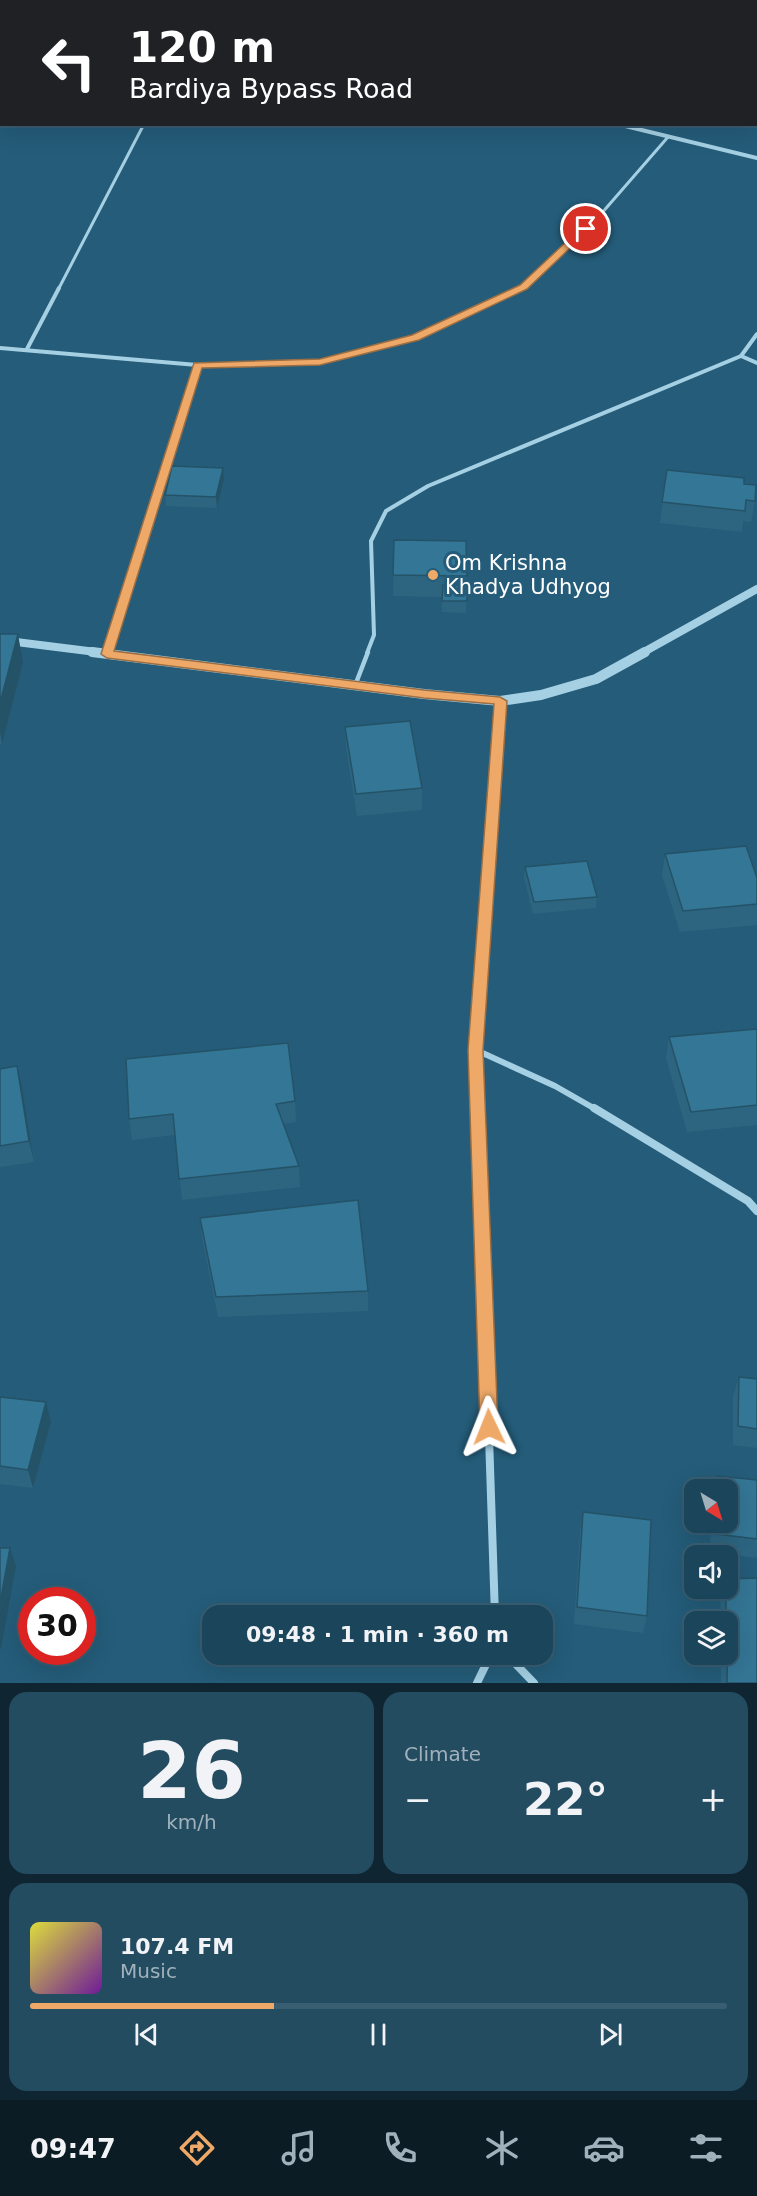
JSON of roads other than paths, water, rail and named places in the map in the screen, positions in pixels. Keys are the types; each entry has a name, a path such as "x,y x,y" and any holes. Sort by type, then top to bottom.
{"street":[{"path":"625,126 757,158"},
{"path":"0,640 500,701 541,695 596,679 757,590"},
{"path":"495,1605 476,1050 500,701"},
{"path":"476,1050 555,1086 650,1140 748,1201 757,1211"},
{"path":"477,1683 486,1665"},
{"path":"517,1665 534,1683"}],"lane":[{"path":"27,349 143,126"},
{"path":"0,348 197,365 320,362 415,337 524,287 601,214 668,137"},
{"path":"355,685 374,635 371,541 386,511 428,486 741,356 757,334"},
{"path":"741,356 757,363"},
{"path":"107,654 197,365"}],"place":[{"name":"Om Krishna Khadya Udhyog","path":"433,575"}]}
